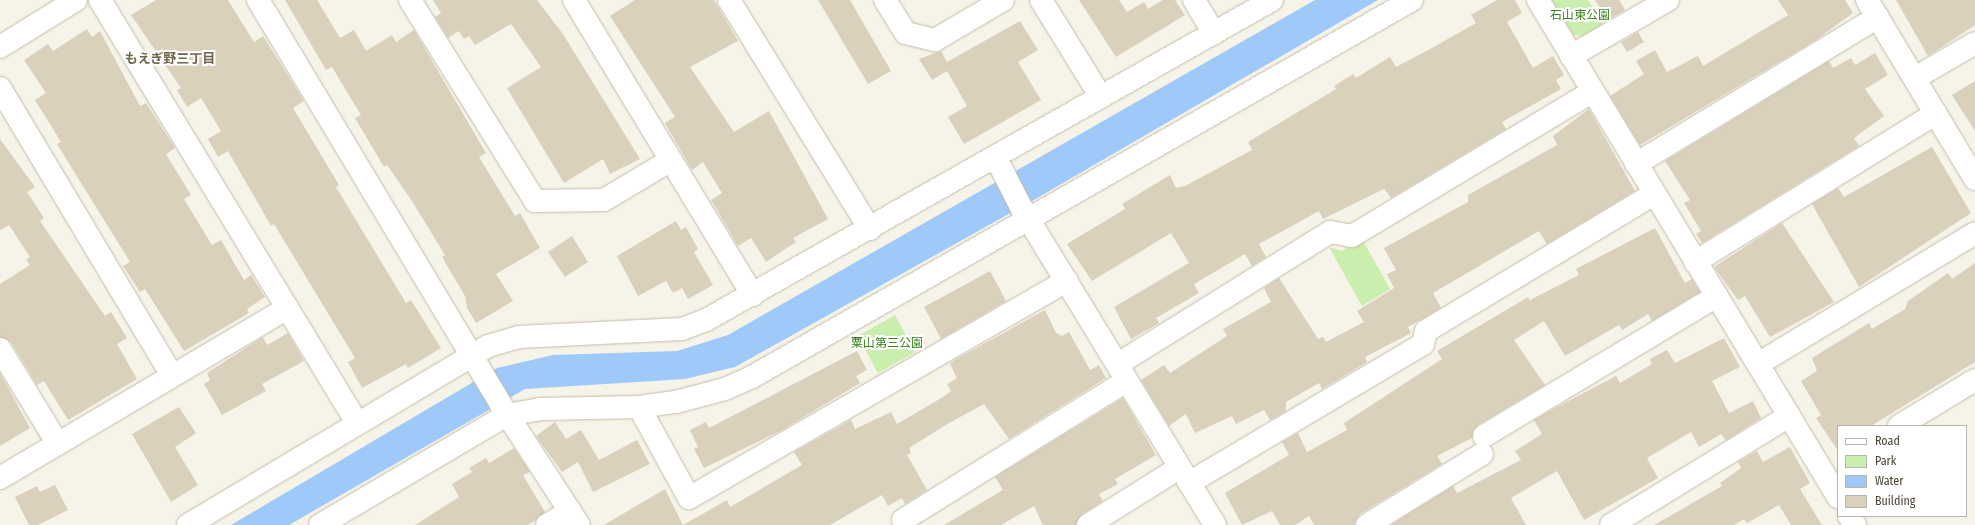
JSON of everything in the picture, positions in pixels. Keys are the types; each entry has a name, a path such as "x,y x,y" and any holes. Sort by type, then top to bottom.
{"street":[{"path":"0,47 76,0"},
{"path":"100,0 357,423"},
{"path":"258,0 478,363 504,410 575,518 547,525"},
{"path":"410,0 535,201 604,200 671,160"},
{"path":"574,0 753,295"},
{"path":"729,0 870,229"},
{"path":"885,0 906,33 935,40 1003,0"},
{"path":"1041,0 1101,96"},
{"path":"1194,0 1214,33"},
{"path":"188,525 357,423 478,363 488,346 519,338 682,329 753,295 870,229 1000,165 1101,96 1272,0"},
{"path":"320,525 504,410 639,407 725,389 752,377 1025,214 1412,0"},
{"path":"1538,0 1592,92 1789,416 1830,467 1837,494"},
{"path":"1572,56 1668,0"},
{"path":"1636,164 1872,8 1975,178"},
{"path":"1915,78 1975,43"},
{"path":"0,88 171,374"},
{"path":"903,520 1330,232 1352,236 1592,92"},
{"path":"1695,262 1936,113"},
{"path":"1000,165 1025,214 1215,525"},
{"path":"1088,525 1184,476 1423,344 1426,331 1654,194"},
{"path":"1758,364 1975,233"},
{"path":"639,407 689,498 1067,281"},
{"path":"1367,525 1483,445 1717,296"},
{"path":"0,478 171,374 287,308"},
{"path":"0,349 58,444"},
{"path":"1901,425 1975,380"},
{"path":"1611,525 1789,416"}],"green space":[{"name":"石山東公園","path":"1552,0 1588,0 1603,24 1583,36 1573,35"},
{"path":"1362,239 1390,289 1362,306 1329,247 1342,251"},
{"name":"粟山第三公園","path":"895,315 915,352 878,373 858,336"}],"water":[{"path":"1315,0 1378,0 1032,201 735,367 685,379 525,389 289,525 231,525 497,368 553,355 677,351 728,335"}],"building":[{"path":"156,0 228,0 254,42 263,36 304,101 293,108 339,185 336,187 406,303 411,300 441,348 408,368 406,364 362,388 348,362 355,358 274,224 271,226 228,151 218,157 208,139 221,131 201,98 187,107 177,90 181,88 131,15"},
{"path":"285,0 317,0 340,38 354,30 366,51 392,35 396,42 414,30 486,153 479,157 515,216 520,213 540,248 496,274 513,301 476,323 467,308 465,296 442,257 445,255 410,198 387,165 384,167 355,118 361,115 332,67 326,70"},
{"path":"433,0 537,0 563,34 640,159 610,174 603,159 564,183 507,88 541,67 511,24 475,45 469,36 464,39 459,31 448,38 435,17 441,13"},
{"path":"635,0 714,0 738,41 690,67 734,132 769,111 828,219 793,238 796,242 766,262 751,238 738,246 711,200 722,193 703,162 692,170 665,123 675,117 610,16"},
{"path":"818,0 850,0 891,71 868,84"},
{"path":"1079,0 1119,0 1127,12 1144,2 1148,9 1163,0 1175,0 1185,15 1116,57"},
{"path":"1497,0 1515,0 1522,13 1507,22 1533,68 1553,56 1564,75 1556,80 1561,89 1502,122 1506,129 1391,198 1384,189 1323,219 1319,211 1259,244 1266,257 1252,266 1245,254 1194,284 1199,293 1156,318 1159,323 1131,339 1114,307 1189,263 1171,233 1092,281 1067,244 1125,209 1122,204 1170,175 1176,188 1185,186 1252,150 1248,142 1336,89 1334,86 1353,74 1356,78 1390,57 1396,67 1432,48 1476,23 1471,15"},
{"path":"1595,0 1619,0 1625,10 1608,20"},
{"path":"1778,0 1845,0 1853,13 1816,40 1640,145 1610,96 1644,74 1636,61 1655,50 1667,72 1698,56 1703,66 1788,15"},
{"path":"1896,0 1975,0 1975,25 1928,56"},
{"path":"1020,21 1038,50 1018,62 1041,100 964,144 948,117 967,106 947,71 932,80 919,59 941,51 947,62"},
{"path":"87,29 92,37 100,31 140,106 146,103 175,148 166,154 191,195 184,199 212,245 221,240 244,280 251,275 265,297 247,309 249,313 184,351 145,289 140,292 123,266 130,262 57,144 61,142 35,100 46,93 24,60 48,44 53,51"},
{"path":"1638,32 1644,42 1627,52 1621,42"},
{"path":"1875,53 1888,75 1865,89 1884,116 1854,138 1859,146 1702,243 1696,234 1701,231 1684,203 1690,200 1665,161 1829,61 1833,68 1851,58 1855,65"},
{"path":"1975,81 1975,131 1952,95"},
{"path":"1589,109 1635,191 1547,244 1539,231 1433,293 1441,308 1408,327 1411,333 1365,357 1367,362 1322,389 1319,383 1286,402 1286,411 1270,420 1264,410 1236,424 1232,416 1195,433 1186,414 1169,426 1141,380 1164,365 1170,373 1227,336 1223,329 1271,302 1264,288 1279,278 1318,339 1323,337 1326,342 1364,322 1357,311 1394,288 1387,274 1396,270 1384,248 1468,202 1468,195 1557,145 1553,136"},
{"path":"0,139 35,187 27,192 44,218 40,221 105,316 111,312 127,338 117,344 137,379 68,420 44,381 37,385 11,342 0,337 0,284 30,265 26,260 30,257 9,225 0,230"},
{"path":"1932,147 1971,213 1859,287 1812,204 1838,188 1844,197"},
{"path":"676,221 681,230 686,227 698,249 694,252 713,285 688,299 682,288 673,293 666,281 638,296 617,256"},
{"path":"1782,223 1834,302 1770,337 1745,296 1738,300 1714,267"},
{"path":"1655,228 1685,283 1692,279 1700,292 1652,321 1648,314 1622,330 1619,325 1565,356 1544,321 1514,340 1545,385 1478,425 1472,438 1437,456 1442,464 1360,514 1355,525 1314,525 1309,516 1295,525 1280,525 1272,511 1242,525 1225,493 1289,455 1282,442 1298,433 1307,452 1347,430 1344,423 1442,359 1437,351 1528,297 1530,300 1579,275 1576,269"},
{"path":"572,236 588,262 565,277 548,252"},
{"path":"1975,263 1975,362 1873,425 1837,425 1837,450 1816,418 1821,415 1801,381 1817,371 1812,358 1869,323 1872,329 1905,309 1908,301 1948,273 1952,279"},
{"path":"990,271 1006,301 941,339 924,307"},
{"path":"1045,310 1056,333 1062,336 1069,332 1090,370 1099,365 1106,378 1009,439 984,404 949,423 909,448 911,453 907,455 927,490 905,504 902,498 888,506 882,495 830,525 683,525 727,500 730,507 802,465 794,452 851,420 855,429 891,412 897,424 943,397 951,391 947,384 957,378 950,364 953,361"},
{"path":"288,333 304,361 262,384 266,391 222,415 204,384 210,380 207,373 263,337 267,345"},
{"path":"1724,338 1740,367 1712,381 1729,413 1753,401 1761,418 1726,440 1721,434 1699,447 1691,432 1647,458 1658,478 1584,520 1557,471 1511,498 1526,525 1391,525 1453,486 1457,493 1521,460 1515,451 1542,434 1534,420 1616,376 1620,383 1652,364 1650,359 1667,350 1675,363"},
{"path":"857,351 867,370 856,376 860,383 782,430 704,468 694,449 698,447 690,430 706,422 709,428"},
{"path":"0,373 30,428 0,446"},
{"path":"1123,398 1156,455 1115,479 1118,484 1099,494 1103,501 1081,515 1076,525 1043,525 1034,506 1001,525 944,525 1003,490 995,477"},
{"path":"179,407 196,433 175,447 198,485 171,502 132,434"},
{"path":"555,422 566,439 581,430 599,460 637,440 650,464 593,492 578,462 562,472 536,436"},
{"path":"1790,447 1810,483 1800,489 1822,525 1791,525 1779,505 1747,523 1744,519 1734,525 1654,525 1722,486 1720,483 1741,468 1738,462 1757,451 1763,462"},
{"path":"514,448 530,472 523,475 545,512 536,520 528,525 415,525 459,497 452,484 472,472 469,468 486,458 489,463"},
{"path":"55,485 68,510 38,525 29,525 15,497 37,486 40,492"},
{"path":"665,489 683,525 604,525"}],"district":[{"name":"もえぎ野三丁目","path":"170,59"}]}
